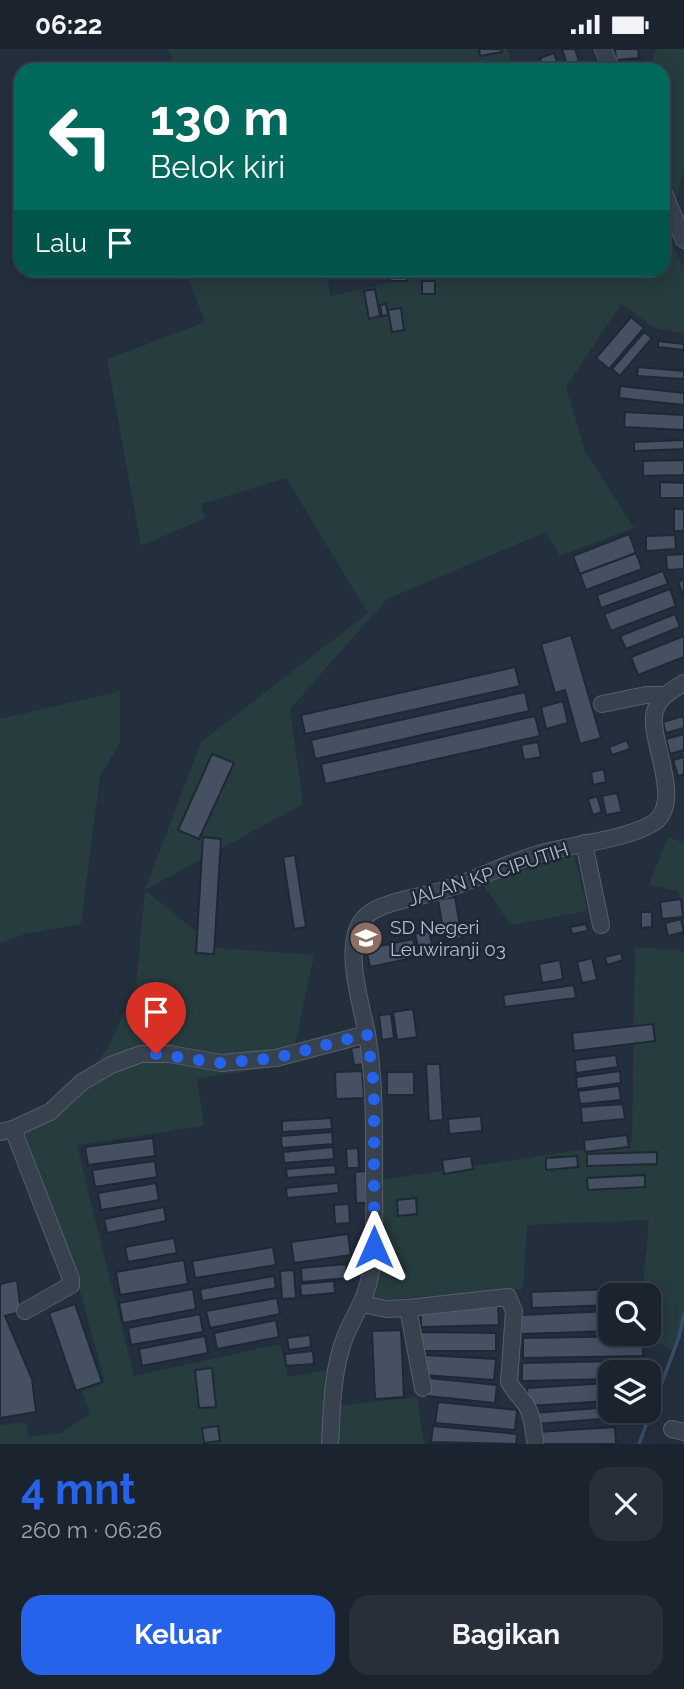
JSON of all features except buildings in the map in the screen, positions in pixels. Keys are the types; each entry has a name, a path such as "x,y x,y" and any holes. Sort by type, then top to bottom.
{"street":[{"path":"670,207 684,240"},
{"path":"602,704 646,695 664,695 684,683"},
{"name":"JALAN KP CIPUTIH","path":"330,1444 333,1388 344,1341 362,1304 370,1279 374,1247 374,1086 367,1034 356,987 355,933 366,916 384,907 442,891 538,854 634,832 656,821 666,811 676,786 655,721 655,712 664,695"},
{"path":"584,843 601,925"},
{"path":"25,1311 71,1285 71,1279 6,1131 50,1112 82,1082 111,1065 141,1054 170,1054 220,1063 276,1058 367,1034"},
{"path":"362,1304 386,1309 408,1308 508,1297 514,1311 509,1382 513,1391 525,1402 535,1440"},
{"path":"408,1308 423,1388"}],"green space":[{"path":"168,49 507,49 512,63 174,63"},
{"path":"656,49 684,49 684,167 670,232 670,63 651,63"},
{"path":"670,239 684,269 684,333 655,328 621,304 566,387 585,451 634,528 560,556 546,532 387,599 290,709 303,804 145,890 201,742 368,613 286,478 201,504 205,518 141,546 107,359 205,322 188,277 328,277 330,296 418,277 670,277"},
{"path":"120,691 120,743 100,776 81,924 25,934 0,943 0,719"},
{"path":"668,837 684,843 684,924 678,891 649,885"},
{"path":"574,855 588,911 511,925 481,882"},
{"path":"145,890 216,948 314,955 291,1064 197,1079 204,1126 77,1145 134,1376 280,1344 288,1377 330,1370 328,1407 417,1397 424,1444 0,1444 0,1425 25,1422 29,1437 61,1433 90,1414 82,1391 105,1382 77,1280 25,1132 61,1110 109,1046 136,986"},
{"path":"635,947 684,951 684,1322 674,1352 661,1344 661,1283 643,1283 649,1220 527,1225 523,1289 369,1301 365,1207 375,1181 632,1142"}],"waterway":[{"path":"639,1444 679,1337 684,1314"}],"place":[{"name":"SD Negeri Leuwiranji 03","path":"366,938"}],"route":[{"path":"156,1054 220,1063 276,1058 367,1034 374,1086 374,1247"}]}
